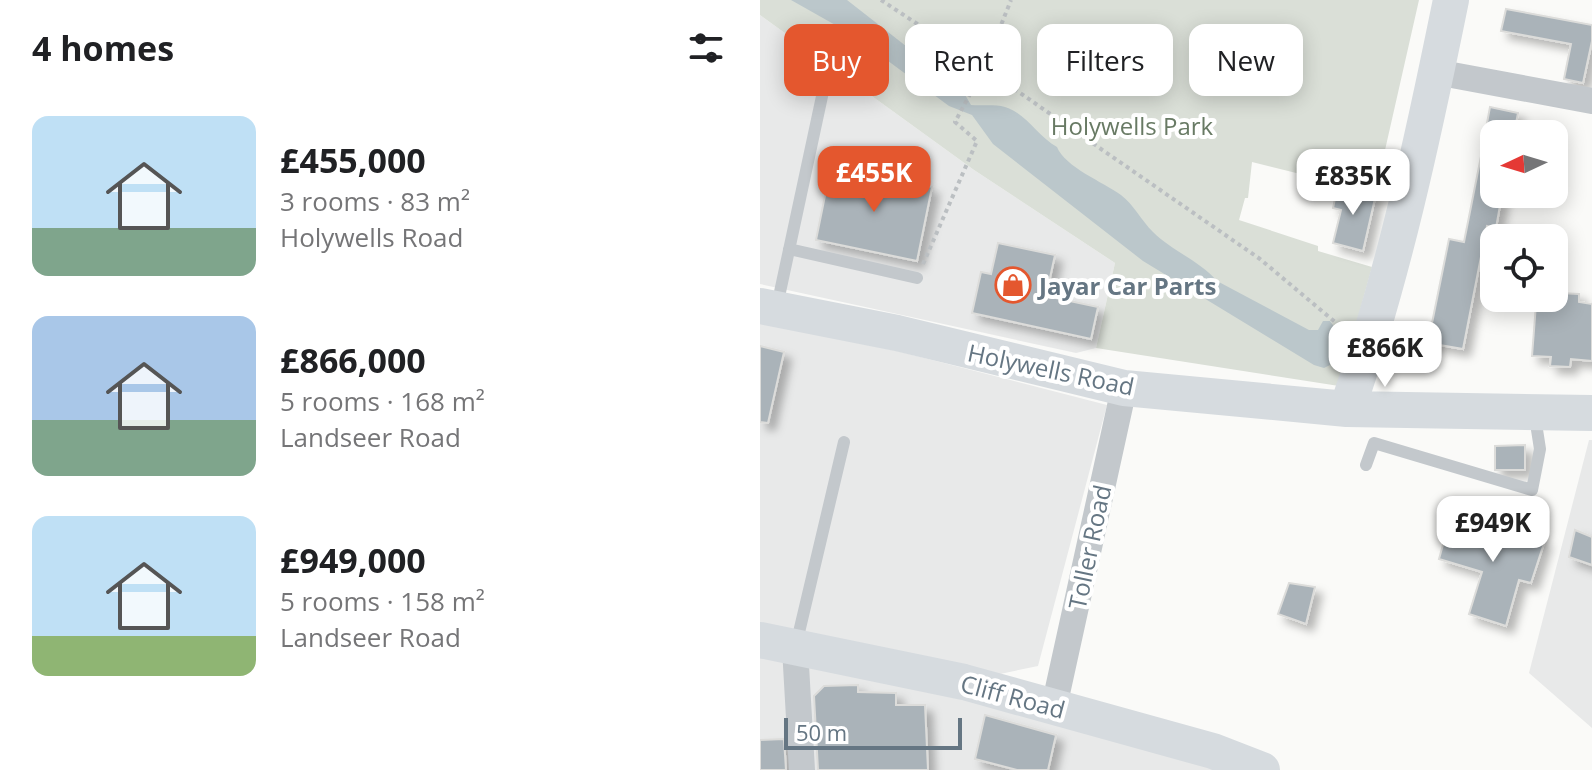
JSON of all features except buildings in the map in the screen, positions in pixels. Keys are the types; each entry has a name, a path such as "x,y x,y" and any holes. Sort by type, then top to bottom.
{"street":[{"path":"1347,409 1368,349 1390,267 1451,0"},
{"path":"1436,72 1592,101"},
{"name":"Holywells Road","path":"768,307 897,333 1124,388 1347,409 1592,413"},
{"name":"Toller Road","path":"1054,707 1124,388"},
{"name":"Cliff Road","path":"760,640 964,682 1213,751 1262,770"},
{"path":"795,648 802,770"}],"lane":[{"path":"768,307 789,249 822,96"},
{"path":"789,249 917,278"},
{"path":"1366,465 1374,443 1532,490 1540,449 1535,414"},
{"path":"795,648 844,442"}],"path":[{"path":"881,0 917,24"},
{"path":"1001,24 1011,0"},
{"path":"1021,94 1260,259 1368,349"},
{"path":"917,278 977,141 955,122 970,96"}],"shaded area":[{"path":"791,0 847,0 878,24 834,24"},
{"path":"760,15 784,32 784,96 872,96 974,170 1115,263 1096,348 1076,353 760,284"},
{"path":"889,33 905,45 905,73 889,62"},
{"path":"935,96 966,96 971,105 1001,106 1012,110 1057,147 1068,161 1121,195 1161,239 1217,281 1309,330 1318,330 1323,321 1330,321 1342,338 1330,365 1324,368 1314,365 1143,261 993,144 972,115 949,106"},
{"path":"760,323 897,351 1107,405 1038,666 966,681 1251,770 760,770"},
{"path":"1589,440 1592,440 1592,728 1529,673"}],"green space":[{"name":"Holywells Park","path":"760,0 1419,0 1378,181 1386,184 1385,195 1252,162 1248,198 1245,198 1239,220 1318,246 1318,251 1372,267 1339,386 1096,348 1115,263 974,170 872,96 889,96 889,24 784,24 784,32 760,15"}],"place":[{"name":"Jayar Car Parts","path":"1013,285"}]}
